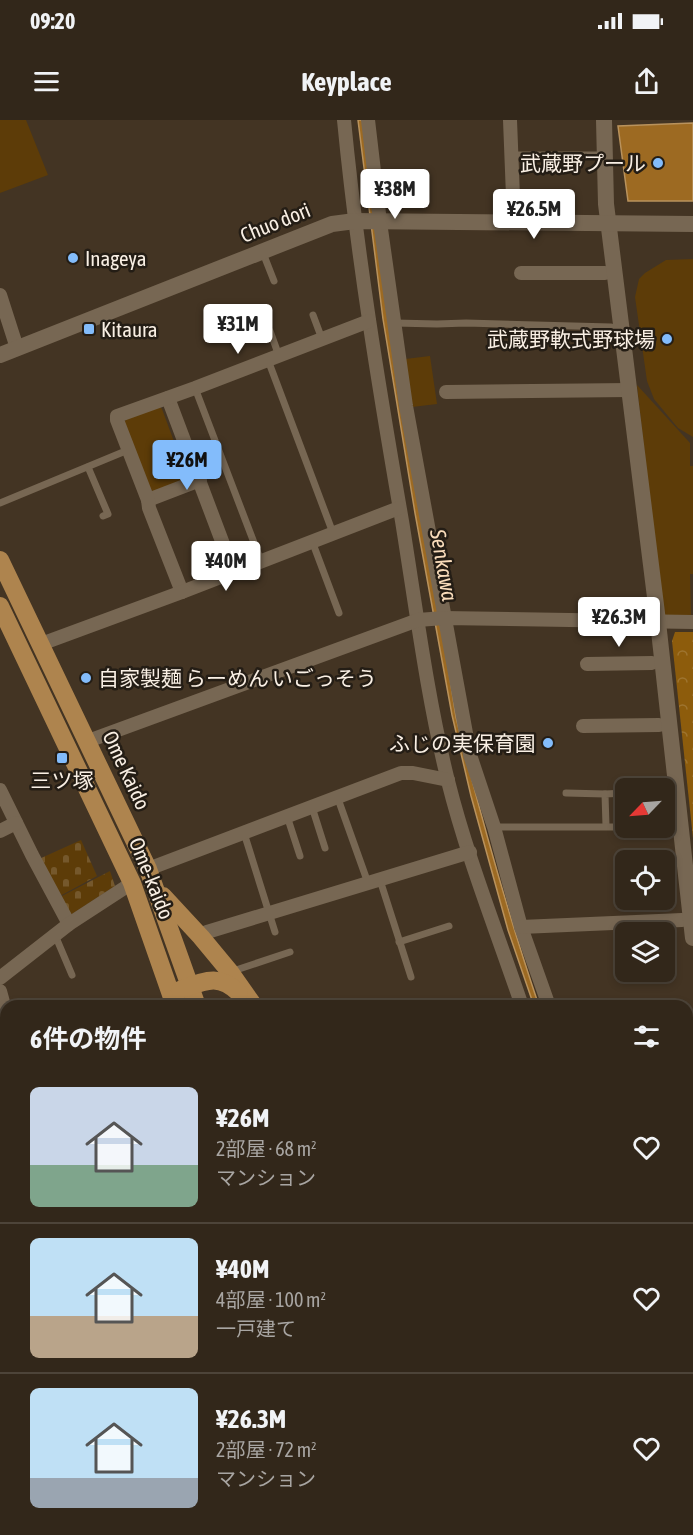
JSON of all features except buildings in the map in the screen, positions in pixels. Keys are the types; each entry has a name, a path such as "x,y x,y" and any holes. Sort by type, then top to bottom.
{"main road":[{"name":"Ome Kaido","path":"0,560 151,877 195,1000"},
{"name":"Ome-kaido","path":"0,606 132,883 173,1000"},
{"path":"151,877 172,908 201,937 250,1000"},
{"path":"173,1000 190,986 221,980 229,983 247,1000"}],"street":[{"path":"344,120 394,323 439,619 470,755 494,827 521,927 547,1000"},
{"path":"368,120 369,321 423,656 448,780 520,1000"},
{"path":"510,120 514,222"},
{"path":"604,120 609,223 693,938"},
{"name":"Chuo dori","path":"0,355 332,224 514,222 693,224"},
{"path":"521,273 604,273"},
{"path":"0,295 17,348"},
{"path":"183,592 149,508 117,416 369,321"},
{"path":"446,392 630,390"},
{"path":"168,398 234,573"},
{"path":"148,500 200,480"},
{"path":"41,644 234,573 399,508"},
{"path":"88,741 418,620 693,622"},
{"path":"587,664 652,663"},
{"path":"583,726 659,725"},
{"path":"151,877 244,832 400,773 413,773 448,780"},
{"path":"0,790 69,924"},
{"path":"0,831 16,823"},
{"path":"201,937 207,932 470,852"},
{"path":"2,972 132,883"},
{"path":"521,927 682,920"}],"lane":[{"path":"512,155 604,155"},
{"path":"262,251 274,281"},
{"path":"313,315 322,339"},
{"path":"394,323 466,322 611,327"},
{"path":"270,332 273,358 333,533"},
{"path":"195,388 261,561"},
{"path":"0,503 128,450"},
{"path":"88,466 108,514 103,516"},
{"path":"312,541 339,614"},
{"path":"566,794 615,794"},
{"path":"605,794 606,826"},
{"path":"337,796 399,942 411,977"},
{"path":"312,807 325,848"},
{"path":"287,816 300,856"},
{"path":"494,827 615,826"},
{"path":"244,832 275,932"},
{"path":"399,942 449,926"},
{"path":"55,934 72,975"},
{"path":"230,972 290,952"}],"green space":[{"path":"0,120 26,120 48,175 0,193"},
{"name":"武蔵野軟式野球場","path":"693,259 693,437 678,428 654,399 647,381 635,297 639,279 645,273 666,260"},
{"path":"430,356 437,404 412,407 405,359"},
{"path":"637,385 690,443 690,466 693,466 691,615 663,617"},
{"path":"159,406 186,474 183,480 154,492 150,489 123,426 126,419"},
{"path":"675,632 693,632 693,838 672,641"},
{"path":"81,840 97,876 60,896 39,859"},
{"path":"110,871 115,886 69,914 60,897"}],"shaded area":[{"path":"358,120 363,120 456,717 494,862 537,1000 532,1000 508,930 471,796 452,715 383,319"},
{"name":"武蔵野プール","path":"693,123 693,201 628,201 618,126"}],"place":[{"name":"武蔵野プール","path":"658,163"},
{"name":"Inageya","path":"73,258"},
{"name":"Kitaura","path":"89,329"},
{"name":"武蔵野軟式野球場","path":"667,339"},
{"name":"自家製麺 らーめん いごっそう","path":"86,678"},
{"name":"ふじの実保育園","path":"548,743"},
{"name":"三ツ塚","path":"62,758"}],"water label":[{"name":"Senkawa","path":"444,565"}]}
